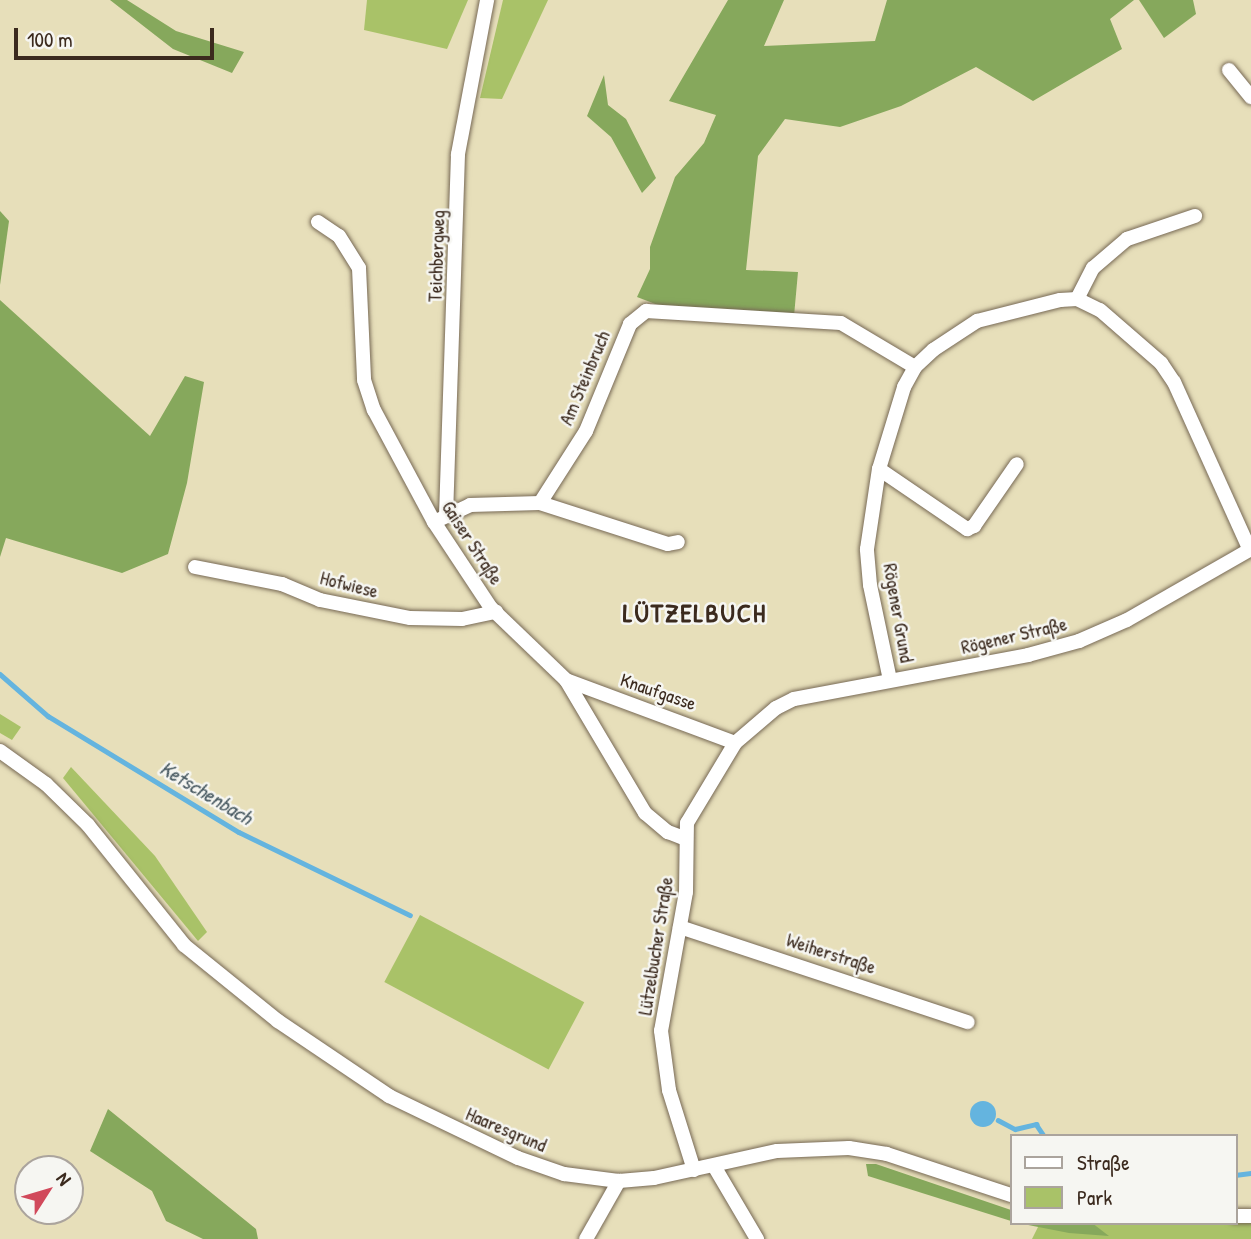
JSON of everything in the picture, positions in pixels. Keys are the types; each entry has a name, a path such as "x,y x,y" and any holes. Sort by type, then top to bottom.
{"street":[{"name":"Teichbergweg","path":"440,519 458,154 487,0"},
{"path":"1228,70 1251,97"},
{"path":"1195,216 1127,239 1093,268 1077,299 1100,310 1160,363 1174,382 1251,549"},
{"name":"Gaiser Straße","path":"318,222 339,236 359,268 364,380 374,410 496,612 534,654 566,680 645,813 668,832 684,838"},
{"name":"Rögener Grund","path":"890,680 870,585 867,549 879,469 904,387 915,367 933,350 977,321 1033,305 1077,299"},
{"name":"Am Steinbruch","path":"540,503 586,431 627,330 640,314 841,323 915,367"},
{"path":"879,469 967,529 974,526 1017,464"},
{"path":"440,519 470,505 540,503 668,544 678,542"},
{"name":"Rögener Straße","path":"890,680 1028,655 1079,641 1127,620 1251,549"},
{"name":"Hofwiese","path":"195,567 282,584 320,600 411,618 462,619 496,612"},
{"name":"Knaufgasse","path":"566,680 735,743"},
{"name":"Lützelbucher Straße","path":"694,1170 669,1090 661,1044 688,869 684,838 702,790 735,743 776,708 793,699 890,680"},
{"name":"Haaresgrund","path":"0,751 46,784 89,825 184,945 340,1067 424,1114 518,1158 564,1174 619,1181 694,1170 777,1151 849,1148 887,1154 1010,1195"},
{"name":"Weiherstraße","path":"680,927 968,1022"},
{"path":"714,1166 757,1239"},
{"path":"586,1239 619,1181"}],"green space":[{"path":"110,0 127,0 176,31 244,52 232,73 173,49"},
{"path":"367,0 468,0 447,49 364,30"},
{"path":"503,0 548,0 502,99 480,98"},
{"path":"728,0 784,0 764,46 875,41 887,0 1134,0 1110,19 1122,49 1033,101 976,67 901,106 840,127 785,119 758,156 746,270 798,272 794,316 658,305 637,297 650,269 650,247 675,177 704,143 716,115 669,101"},
{"path":"1139,0 1193,0 1196,14 1164,38"},
{"path":"604,75 608,105 626,119 656,178 642,193 611,137 587,116"},
{"path":"0,211 9,221 0,285"},
{"path":"0,300 150,436 185,376 204,382 187,483 168,554 122,573 6,538 0,557"},
{"path":"0,714 21,727 12,740 0,733"},
{"path":"71,767 155,856 207,932 198,941 63,778"},
{"path":"420,915 584,1002 549,1069 384,982"},
{"path":"108,1109 256,1229 258,1239 203,1239 166,1221 152,1191 90,1151"},
{"path":"866,1164 876,1164 1010,1210 1010,1221 868,1176"},
{"path":"1251,1223 1251,1239 1032,1239 1039,1225"},
{"path":"1028,1225 1095,1225 1109,1236 1069,1233"}],"water":[{"path":"983,1101 992,1105 996,1114 992,1123 983,1127 974,1123 970,1114 974,1105"}],"waterway":[{"name":"Ketschenbach","path":"0,674 48,716 239,832 410,915"},
{"path":"998,1120 1015,1129 1036,1124 1043,1134"},
{"path":"1237,1175 1251,1173"}],"district":[{"name":"LÜTZELBUCH","path":"695,613"}]}
